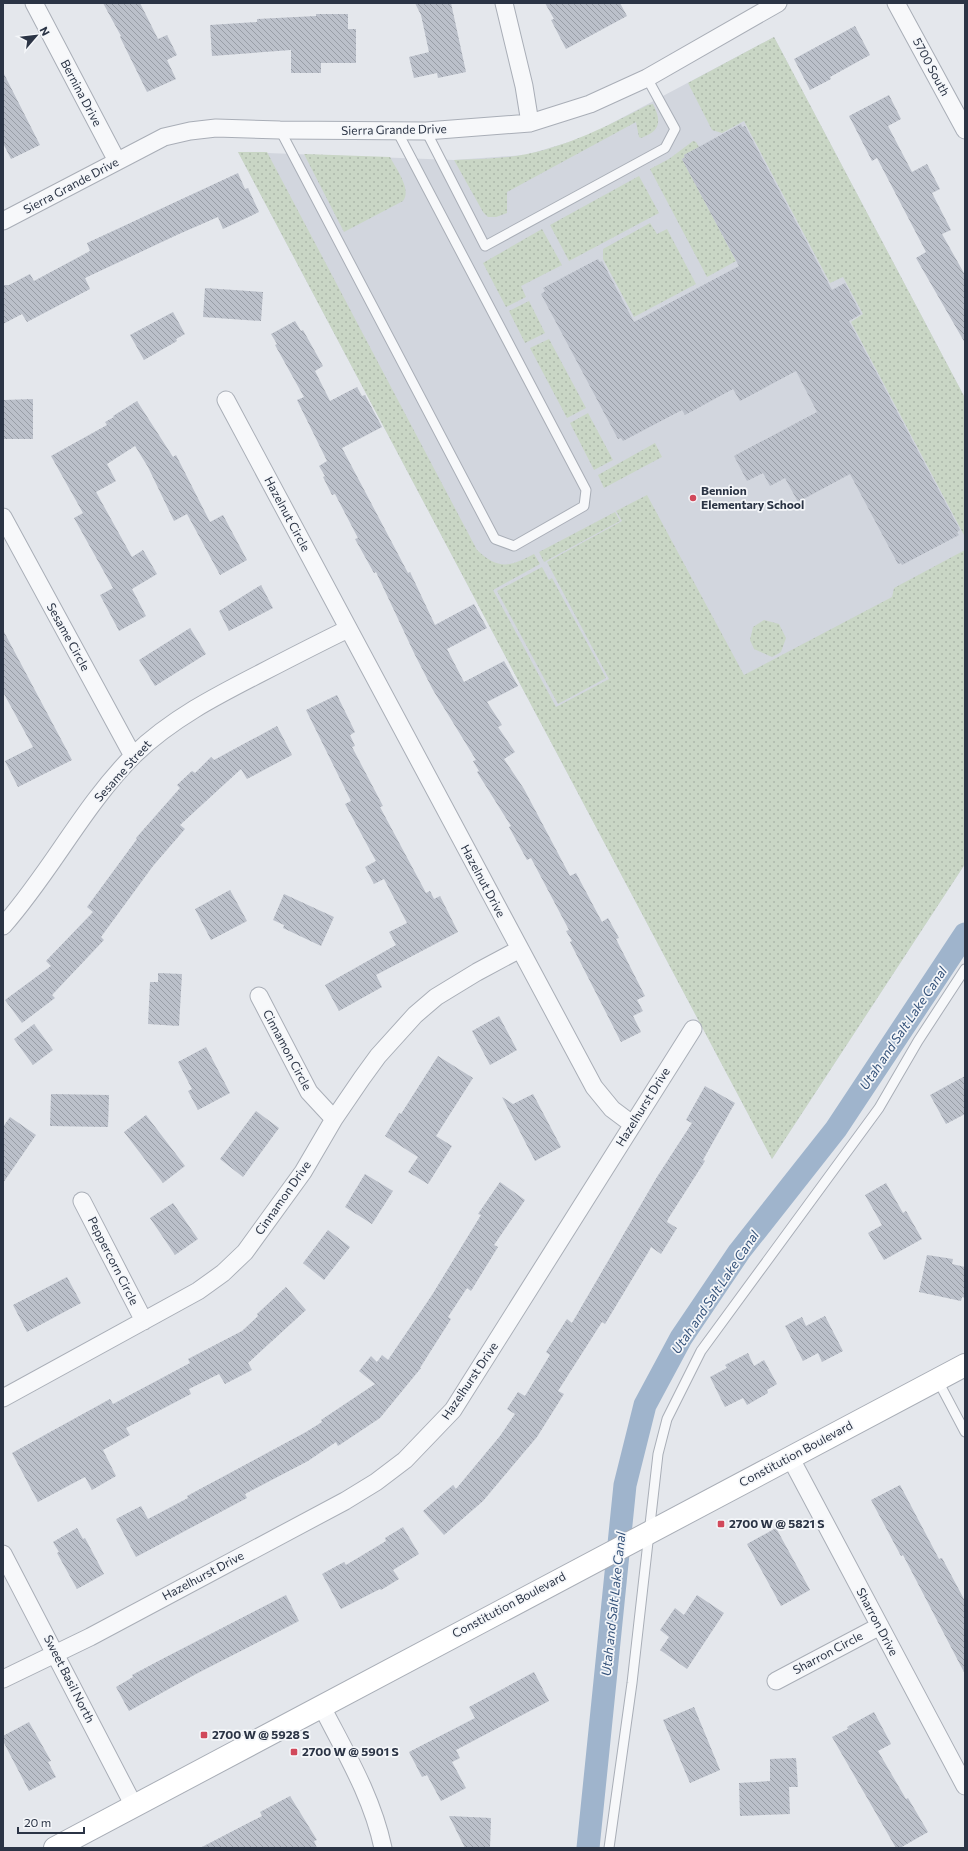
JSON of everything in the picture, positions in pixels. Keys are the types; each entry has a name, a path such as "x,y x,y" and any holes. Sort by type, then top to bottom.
{"main road":[{"name":"Constitution Boulevard","path":"55,1848 650,1530 965,1364"}],"street":[{"name":"Bernina Drive","path":"34,3 117,161"},
{"path":"504,3 524,86 530,123"},
{"name":"Sierra Grande Drive","path":"3,222 164,137 190,130 216,128 426,131 530,123 590,104 647,78 778,3"},
{"name":"5700 South","path":"896,3 965,130"},
{"name":"Hazelnut Circle","path":"226,400 348,629"},
{"name":"Sesame Circle","path":"3,517 133,756"},
{"name":"Sesame Street","path":"3,926 22,905 86,812 133,756 154,736 177,719 212,698 348,629"},
{"name":"Hazelnut Drive","path":"348,629 594,1087 612,1109 632,1124"},
{"name":"Cinnamon Drive","path":"3,1398 144,1322 198,1291 223,1273 245,1252 303,1172 334,1119 378,1056 415,1015 436,998 477,972 520,949"},
{"name":"Cinnamon Circle","path":"259,996 309,1092 334,1119"},
{"name":"Hazelhurst Drive","path":"3,1679 90,1637 345,1501 376,1482 405,1460 430,1436 453,1410 692,1029"},
{"name":"Peppercorn Circle","path":"82,1201 144,1322"},
{"name":"Sharron Drive","path":"790,1457 965,1786"},
{"name":"Sweet Basil North","path":"3,1554 134,1806"},
{"name":"Sharron Circle","path":"776,1681 880,1626"},
{"path":"321,1705 359,1777 371,1804 383,1848"}],"lane":[{"path":"426,131 485,246 666,148 675,129 647,78"},
{"path":"280,130 495,540 514,546 584,506 586,490 397,131"},
{"path":"609,1848 650,1530 658,1454 667,1420 701,1352 879,1108 918,1041 965,968"},
{"path":"937,1380 965,1432"}],"shaded area":[{"name":"Bennion Elementary School","path":"774,37 965,398 965,864 772,1159 238,152 454,160 526,155 579,139 599,130"}],"green space":[{"path":"774,37 965,398 965,537 851,322 863,314 843,277 830,283 744,121 722,133 712,130 688,83"},
{"path":"653,104 658,116 658,125 652,132 641,138 639,137 636,122 507,192 507,213 496,217 488,217 483,212 454,160 509,157 543,150 589,134 648,105"},
{"path":"693,141 696,142 699,147 684,155 685,157 682,159 736,261 707,277 650,169 669,159"},
{"path":"238,152 267,152 477,550 491,561 504,564 518,562 534,554 540,564 493,590 556,707 609,679 547,562 622,521 616,511 647,495 744,675 892,597 894,588 965,550 965,864 772,1159"},
{"path":"304,154 390,157 402,179 406,191 403,201 344,232"},
{"path":"639,176 659,213 569,261 550,225"},
{"path":"650,223 657,234 667,229 696,284 634,317 603,259 603,249"},
{"path":"542,229 562,265 521,286 526,297 506,307 483,263"},
{"path":"529,301 545,333 525,343 509,311"},
{"path":"549,339 586,408 567,418 530,348"},
{"path":"588,413 613,460 594,470 570,423"},
{"path":"655,443 662,457 604,488 598,475"},
{"path":"615,512 620,521 544,562 539,552"},
{"path":"542,567 549,580 552,578 606,678 558,704 497,591"},
{"path":"764,620 779,624 786,638 781,652 772,657 754,649 750,640 753,627"}],"building":[{"path":"103,3 140,3 158,39 167,35 177,55 167,60 176,79 147,92 120,37 121,36"},
{"path":"415,3 451,3 466,72 438,78 437,73 414,78 409,57 429,52 421,15"},
{"path":"545,3 620,3 627,16 566,49 551,20 554,19"},
{"path":"316,14 348,14 348,29 356,29 356,63 321,63 321,73 291,73 291,50 212,56 210,25 257,22 257,19 316,16"},
{"path":"855,26 870,55 810,90 794,59"},
{"path":"3,72 40,145 11,159 3,143"},
{"path":"889,95 901,119 888,126 912,172 927,164 940,189 932,193 951,230 942,234 965,275 965,343 916,258 926,252 877,158 872,161 849,116"},
{"path":"741,124 742,127 745,126 832,290 845,283 861,314 849,321 960,530 957,532 959,535 902,565 901,563 898,564 850,474 798,502 785,478 770,486 763,473 747,481 734,456 817,412 796,371 740,401 733,389 685,415 682,410 623,441 621,438 618,439 541,294 545,291 543,288 598,259 600,262 602,261 634,322 739,266 682,159 685,157 684,155"},
{"path":"238,173 245,189 248,188 259,212 223,229 218,217 179,234 85,278 90,289 27,322 22,314 3,324 3,285 9,285 30,274 34,281 90,251 87,243"},
{"path":"205,288 263,292 261,321 203,317"},
{"path":"173,312 185,334 176,339 177,341 144,360 130,335"},
{"path":"295,321 301,331 303,330 323,366 315,371 330,401 357,387 362,396 365,395 382,427 342,448 408,573 410,572 435,625 474,604 487,628 447,649 464,682 504,661 518,686 487,702 502,725 498,727 515,752 504,759 524,789 570,876 576,873 602,922 608,918 619,938 616,939 645,996 637,1000 643,1011 633,1016 641,1032 621,1042 570,942 572,941 566,931 569,930 531,858 527,860 509,827 511,826 477,772 479,771 473,761 476,760 433,690 376,572 374,573 355,539 358,538 335,494 332,495 323,477 325,476 319,466 327,461 297,400 304,397 275,345 277,344 271,334"},
{"path":"33,399 33,439 3,439 4,400"},
{"path":"137,401 173,457 176,455 210,522 223,515 247,560 220,575 187,514 174,521 148,467 135,446 107,464 116,481 96,492 132,557 143,550 157,574 132,589 146,616 119,631 100,595 113,588 74,518 83,513 51,456 107,425 105,422"},
{"path":"261,585 273,608 229,631 219,611"},
{"path":"190,628 206,654 155,686 139,660"},
{"path":"3,630 72,760 18,787 5,761 33,747 3,692"},
{"path":"337,695 355,732 350,735 355,746 352,747 383,806 380,807 426,893 430,891 434,899 440,896 458,932 376,975 382,987 339,1011 325,985 396,945 389,932 407,923 384,879 374,884 365,867 376,861 345,804 351,801 306,710"},
{"path":"277,726 292,755 247,779 241,769 180,825 185,829 153,866 101,937 104,940 52,995 55,998 22,1023 5,1000 51,966 46,961 93,912 87,907 137,839 136,838 180,788 177,785 192,771 195,773 211,757 214,760"},
{"path":"230,890 247,921 211,940 195,909"},
{"path":"284,894 334,917 321,946 283,928 284,925 273,920"},
{"path":"158,973 182,974 179,1026 148,1024 150,982 158,982"},
{"path":"499,1016 517,1050 490,1065 472,1031"},
{"path":"34,1024 53,1050 33,1065 14,1039"},
{"path":"206,1047 230,1093 198,1110 188,1091 192,1089 178,1062"},
{"path":"438,1056 473,1078 436,1136 452,1146 428,1184 408,1172 418,1157 385,1136"},
{"path":"965,1076 965,1114 946,1124 930,1095"},
{"path":"705,1086 735,1103 703,1160 705,1161 668,1219 667,1222 677,1228 661,1254 651,1247 605,1324 602,1322 558,1391 564,1394 537,1437 483,1501 444,1535 423,1511 453,1485 456,1489 500,1436 515,1414 507,1409 518,1392 525,1396 550,1355 546,1352 567,1319 572,1323 657,1177 692,1123 686,1120"},
{"path":"51,1094 109,1095 108,1127 50,1126"},
{"path":"533,1094 561,1147 535,1161 502,1097 513,1104"},
{"path":"256,1111 279,1128 243,1177 220,1159"},
{"path":"146,1115 185,1166 163,1183 124,1132"},
{"path":"10,1117 36,1135 3,1183 3,1127"},
{"path":"365,1174 393,1191 372,1224 345,1207"},
{"path":"500,1182 525,1200 494,1245 498,1247 471,1291 467,1288 448,1317 451,1319 421,1368 380,1418 338,1446 336,1442 308,1461 245,1494 247,1498 136,1557 116,1519 141,1506 148,1519 188,1498 187,1496 306,1432 322,1422 321,1420 375,1384 359,1371 371,1356 377,1362 382,1355 388,1360 432,1295 481,1215 478,1214"},
{"path":"886,1183 903,1213 906,1211 922,1239 884,1260 868,1233 882,1225 865,1195"},
{"path":"173,1203 198,1239 175,1255 150,1218"},
{"path":"328,1230 350,1247 324,1280 303,1263"},
{"path":"927,1255 953,1259 952,1264 965,1267 965,1298 962,1297 961,1301 919,1292"},
{"path":"67,1277 81,1303 27,1332 13,1305"},
{"path":"286,1287 306,1310 248,1363 252,1370 225,1384 219,1374 189,1389 191,1394 126,1428 130,1435 103,1450 116,1476 92,1490 85,1477 38,1502 12,1453 110,1399 113,1404 190,1363 188,1359 242,1331 258,1316 257,1314"},
{"path":"825,1316 843,1351 822,1362 818,1353 803,1361 785,1326 802,1317 806,1326"},
{"path":"748,1353 754,1366 764,1360 777,1384 767,1390 768,1393 747,1405 743,1398 725,1407 710,1377 727,1368 725,1365"},
{"path":"900,1485 939,1559 942,1558 965,1601 965,1674 903,1555 901,1556 871,1500"},
{"path":"403,1527 419,1554 393,1570 399,1579 381,1590 380,1589 341,1609 322,1574 344,1562 346,1565 386,1541 385,1538"},
{"path":"77,1528 83,1539 85,1538 104,1574 77,1589 57,1553 59,1552 53,1542"},
{"path":"776,1528 810,1590 781,1606 747,1544"},
{"path":"286,1595 299,1621 196,1674 129,1711 116,1687 133,1677 132,1675"},
{"path":"697,1595 724,1613 687,1669 660,1650 669,1637 660,1630 675,1608 684,1615"},
{"path":"534,1672 549,1701 456,1750 460,1758 452,1762 466,1788 441,1801 427,1775 422,1777 409,1752 475,1718 469,1707"},
{"path":"694,1707 720,1770 690,1783 663,1720"},
{"path":"874,1712 891,1744 878,1751 906,1799 908,1798 928,1832 900,1848 896,1848 832,1737 848,1729 847,1727"},
{"path":"29,1722 51,1761 48,1762 56,1777 29,1791 3,1741 3,1736"},
{"path":"796,1758 798,1787 789,1787 790,1814 740,1816 739,1783 770,1781 770,1759"},
{"path":"290,1796 317,1840 314,1841 317,1848 200,1848 262,1816 260,1812"},
{"path":"449,1816 491,1818 490,1848 465,1848"}],"waterway":[{"name":"Utah and Salt Lake Canal","path":"588,1848 625,1485 645,1405 681,1338 739,1252 836,1129 965,934"}],"place":[{"name":"Bennion Elementary School","path":"693,498"},
{"name":"2700 W @ 5821 S","path":"721,1524"},
{"name":"2700 W @ 5928 S","path":"204,1735"},
{"name":"2700 W @ 5901 S","path":"294,1752"}]}
